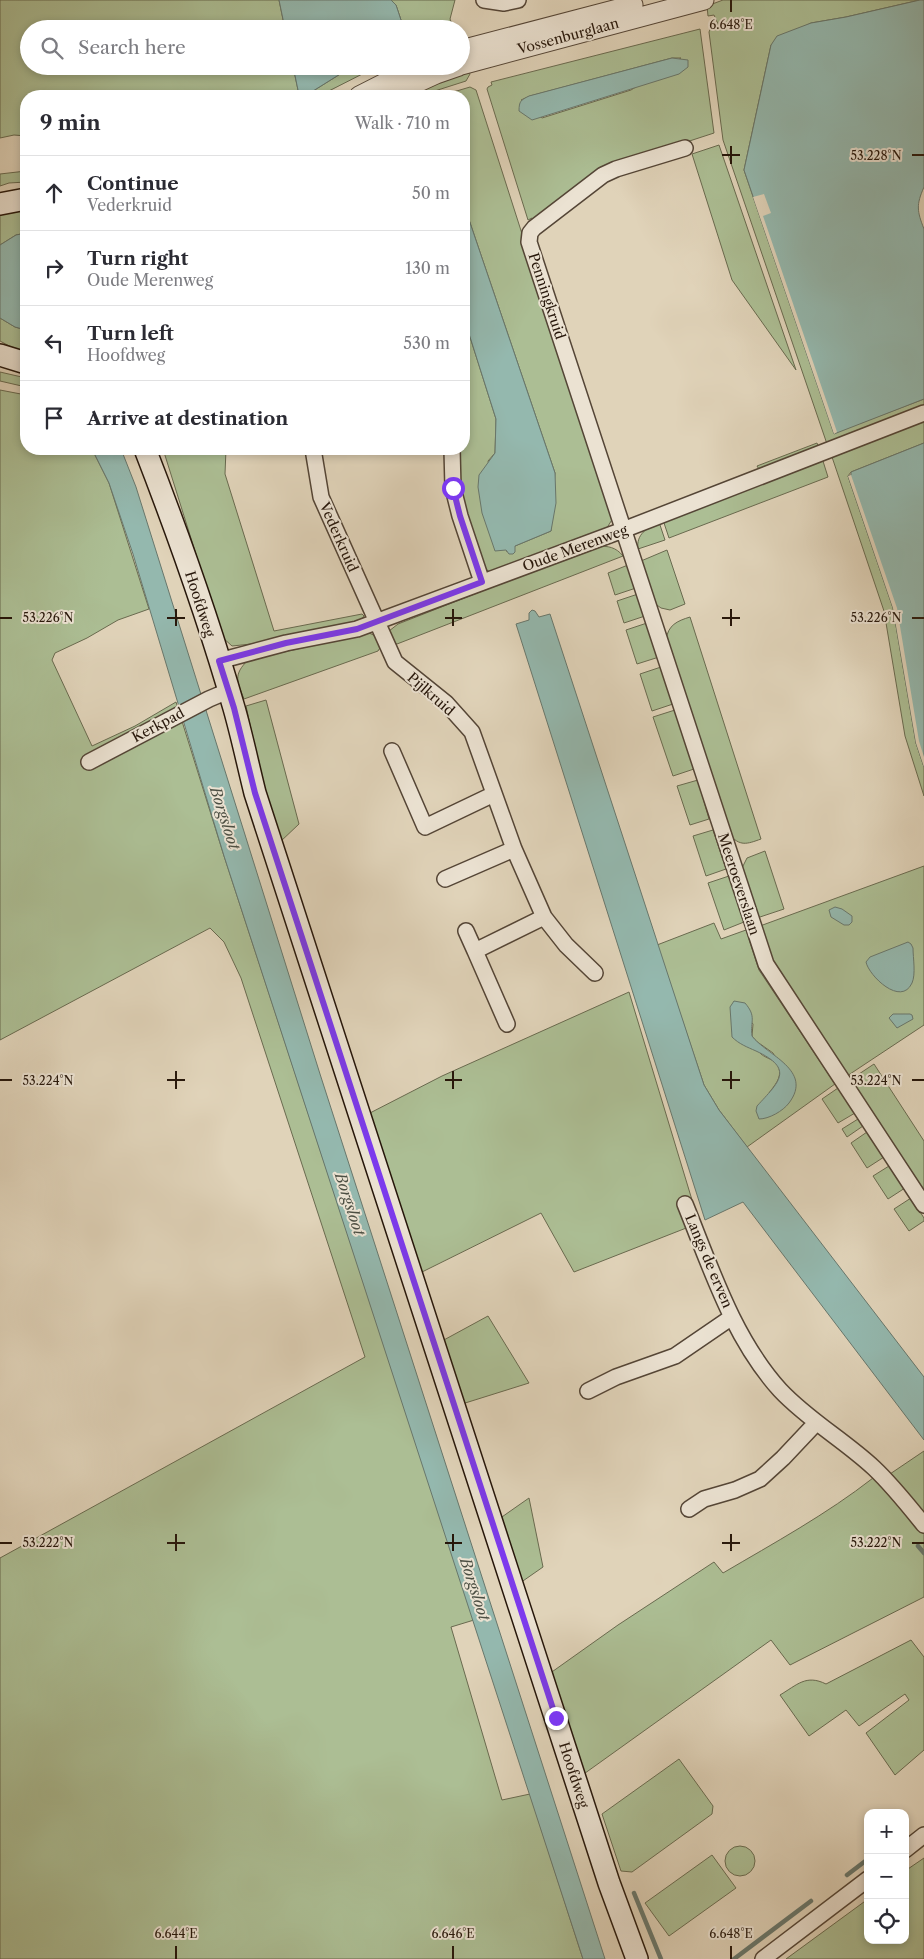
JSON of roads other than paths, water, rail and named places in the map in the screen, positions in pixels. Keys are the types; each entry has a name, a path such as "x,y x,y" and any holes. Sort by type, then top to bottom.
{"main road":[{"path":"0,192 20,189"},
{"path":"0,204 20,200"},
{"path":"0,355 20,361"},
{"path":"0,366 20,371"},
{"name":"Hoofdweg","path":"146,455 175,527 219,661 255,793 609,1883 637,1959"}],"street":[{"path":"484,0 504,3 518,0"},
{"name":"Vossenburglaan","path":"470,48 654,0"},
{"name":"Vossenburglaan","path":"470,63 704,0"},
{"path":"372,90 401,75"},
{"name":"Vossenburglaan","path":"401,90 434,75"},
{"name":"Penningkruid","path":"623,530 529,242 530,233 603,175 616,169 685,148"},
{"name":"Oude Merenweg","path":"219,661 277,645 357,629 377,622 623,530 924,413"},
{"name":"Vederkruid","path":"315,455 322,497 390,650"},
{"path":"452,455 453,488 460,516 482,582"},
{"name":"Meeroeverslaan","path":"623,530 766,964 924,1204"},
{"name":"Pijlkruid","path":"390,650 395,662 446,703 472,732 514,849 544,917 566,945 595,973"},
{"name":"Kerkpad","path":"89,762 205,701 228,691"},
{"path":"392,751 425,827 494,794"},
{"path":"445,879 514,849"},
{"path":"475,951 544,917"},
{"path":"466,930 507,1024"},
{"name":"Langs de erven","path":"685,1204 732,1317 759,1363 780,1390 816,1423 873,1467 924,1525"},
{"name":"Langs de erven","path":"588,1391 616,1377 675,1356 732,1317"},
{"path":"689,1509 704,1499 735,1490 760,1479 816,1423"},
{"path":"909,1847 924,1835"},
{"path":"763,1959 864,1882"}],"water":[{"path":"279,0 391,0 396,5 401,20 283,20"},
{"path":"924,0 924,187 918,208 924,229 924,399 834,434 744,170 771,45 777,36 811,23"},
{"path":"672,58 688,60 688,67 679,74 532,120 519,111 521,101 529,96"},
{"path":"295,75 339,75 315,90 298,90"},
{"path":"470,223 555,473 556,503 551,531 515,546 513,554 509,554 506,550 495,551 482,513 478,487 479,475 495,453 496,419 470,337"},
{"path":"20,234 20,328 0,318 0,245"},
{"path":"924,443 924,767 916,743 893,608 848,476 851,475 851,472"},
{"name":"Borgsloot","path":"95,455 123,455 136,487 320,1074 605,1959 583,1959 224,856 133,554 109,483"},
{"path":"532,610 539,617 550,614 704,1085 719,1110 924,1377 924,1440 743,1202 705,1220 516,624 529,620 529,613"},
{"path":"835,907 842,909 852,916 852,922 849,925 844,925 831,917 829,910"},
{"path":"908,942 913,948 914,971 912,983 907,990 901,992 893,991 873,975 866,962 870,957"},
{"path":"734,1001 745,1003 749,1008 752,1016 752,1036 785,1064 792,1072 796,1081 795,1091 789,1103 780,1112 767,1118 759,1119 756,1111 757,1106 777,1083 779,1070 776,1064 768,1058 732,1037 730,1007"},
{"path":"893,1014 910,1014 913,1019 897,1028 889,1018"}],"waterway":[{"path":"918,1546 924,1553"},
{"path":"847,1875 864,1862"},
{"path":"634,1893 661,1959"},
{"path":"734,1959 811,1901"}]}
